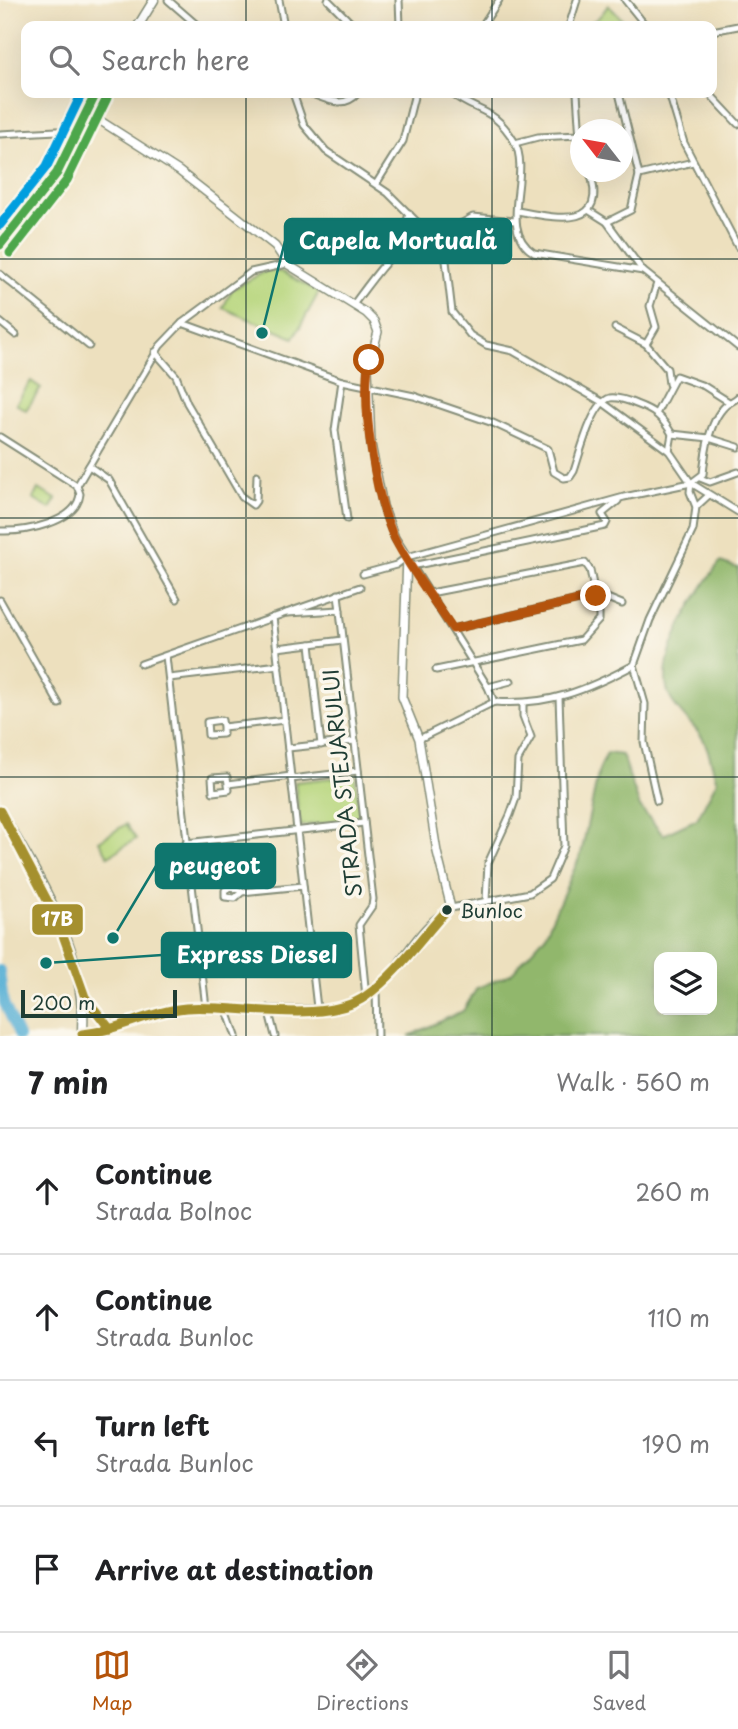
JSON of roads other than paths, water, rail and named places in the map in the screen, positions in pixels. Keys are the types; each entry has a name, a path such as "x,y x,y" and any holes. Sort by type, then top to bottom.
{"highway":[{"path":"0,811 65,936 80,991 82,1035"}],"main road":[{"path":"141,21 154,0"},
{"path":"0,245 57,173 93,98"}],"street":[{"path":"168,0 192,21"},
{"path":"279,0 283,21"},
{"path":"328,0 349,21"},
{"path":"399,0 400,21"},
{"path":"485,21 499,0"},
{"path":"571,21 577,0"},
{"path":"625,0 642,21"},
{"path":"717,30 738,26"},
{"path":"295,98 304,125 314,139 338,161 376,184 438,243 446,261 452,312 470,335 486,345 513,351 603,402 669,450 691,483 738,512"},
{"path":"324,98 340,103 349,102 353,98"},
{"path":"376,184 403,141 414,98"},
{"path":"461,98 495,116 515,143 518,154 518,211 515,221 519,235 534,253 642,271"},
{"path":"577,98 579,119"},
{"path":"607,222 631,210 639,175 620,98"},
{"path":"671,98 693,162 738,247"},
{"path":"714,98 738,124"},
{"path":"85,110 207,192 275,246 287,264 374,321 378,332 369,360 368,387 371,444 383,506 395,538 473,661 494,702"},
{"path":"0,134 76,130"},
{"path":"515,143 538,137 570,137"},
{"path":"639,175 693,162"},
{"path":"518,211 571,219 595,202 594,182"},
{"path":"587,210 607,222 642,271 738,348"},
{"path":"401,247 409,213"},
{"path":"438,243 457,226 473,217 515,221"},
{"path":"353,305 401,247 420,237 438,243"},
{"path":"77,486 155,352 183,323 251,272 267,266 287,264"},
{"path":"0,274 89,346"},
{"path":"646,344 656,327 650,306 657,283"},
{"path":"0,322 16,335"},
{"path":"183,323 342,381 414,396 504,428 548,449 554,471 564,478 570,477 574,471 591,421 603,402 611,398 627,400 657,412 672,435 669,450"},
{"path":"615,328 646,344 667,369 669,384"},
{"path":"155,352 176,376 187,403 242,497 253,505 256,501 257,475"},
{"path":"657,412 673,377 679,376 729,402"},
{"path":"342,381 335,430 347,519"},
{"path":"363,574 396,565 407,557 624,497 691,483 700,478 709,438 729,402 738,397"},
{"path":"672,435 709,438 738,447"},
{"path":"0,437 77,486 80,494 77,505 60,518 22,530 0,531"},
{"path":"89,466 109,480 177,600"},
{"path":"700,478 710,482 738,472"},
{"path":"657,801 644,743 645,704 634,665 674,565 689,542 696,508 690,492 691,483"},
{"path":"696,508 709,495"},
{"path":"412,566 605,526 607,523 602,514 624,497"},
{"path":"407,557 402,697 419,738 437,852 451,908"},
{"path":"430,593 585,563 590,570 599,620 581,640 436,670"},
{"path":"141,664 360,587"},
{"name":"STRADA STEJARULUI","path":"338,594 373,903 359,925 366,997"},
{"path":"453,629 596,596 607,596 622,604"},
{"path":"0,600 60,704"},
{"path":"283,613 340,610"},
{"path":"273,617 317,1008"},
{"path":"277,648 343,640"},
{"path":"310,644 321,745"},
{"path":"166,656 206,1008"},
{"path":"169,678 279,665"},
{"path":"419,738 494,702 523,704 587,690 634,665"},
{"path":"488,687 511,681"},
{"path":"82,1035 163,1012 206,1008 346,1006 366,997 376,988 418,939 451,908 541,888 553,876 564,842 559,697"},
{"path":"486,901 488,863 516,798 518,760 531,737 523,716 523,704"},
{"path":"223,727 285,720"},
{"path":"288,748 355,741"},
{"path":"228,784 358,771"},
{"path":"186,843 364,823"},
{"path":"242,892 303,886"},
{"path":"246,948 309,943"},
{"path":"376,988 377,1036"},
{"path":"80,991 96,1015 110,1028"},
{"path":"226,1008 236,1036"},
{"path":"268,1008 275,1036"}],"waterway":[{"path":"0,970 4,1003 19,1036"}],"place":[{"name":"Capela Mortuală","path":"262,333"},
{"name":"Bunloc","path":"447,910"},
{"name":"peugeot","path":"113,938"},
{"name":"Express Diesel","path":"46,963"}]}
